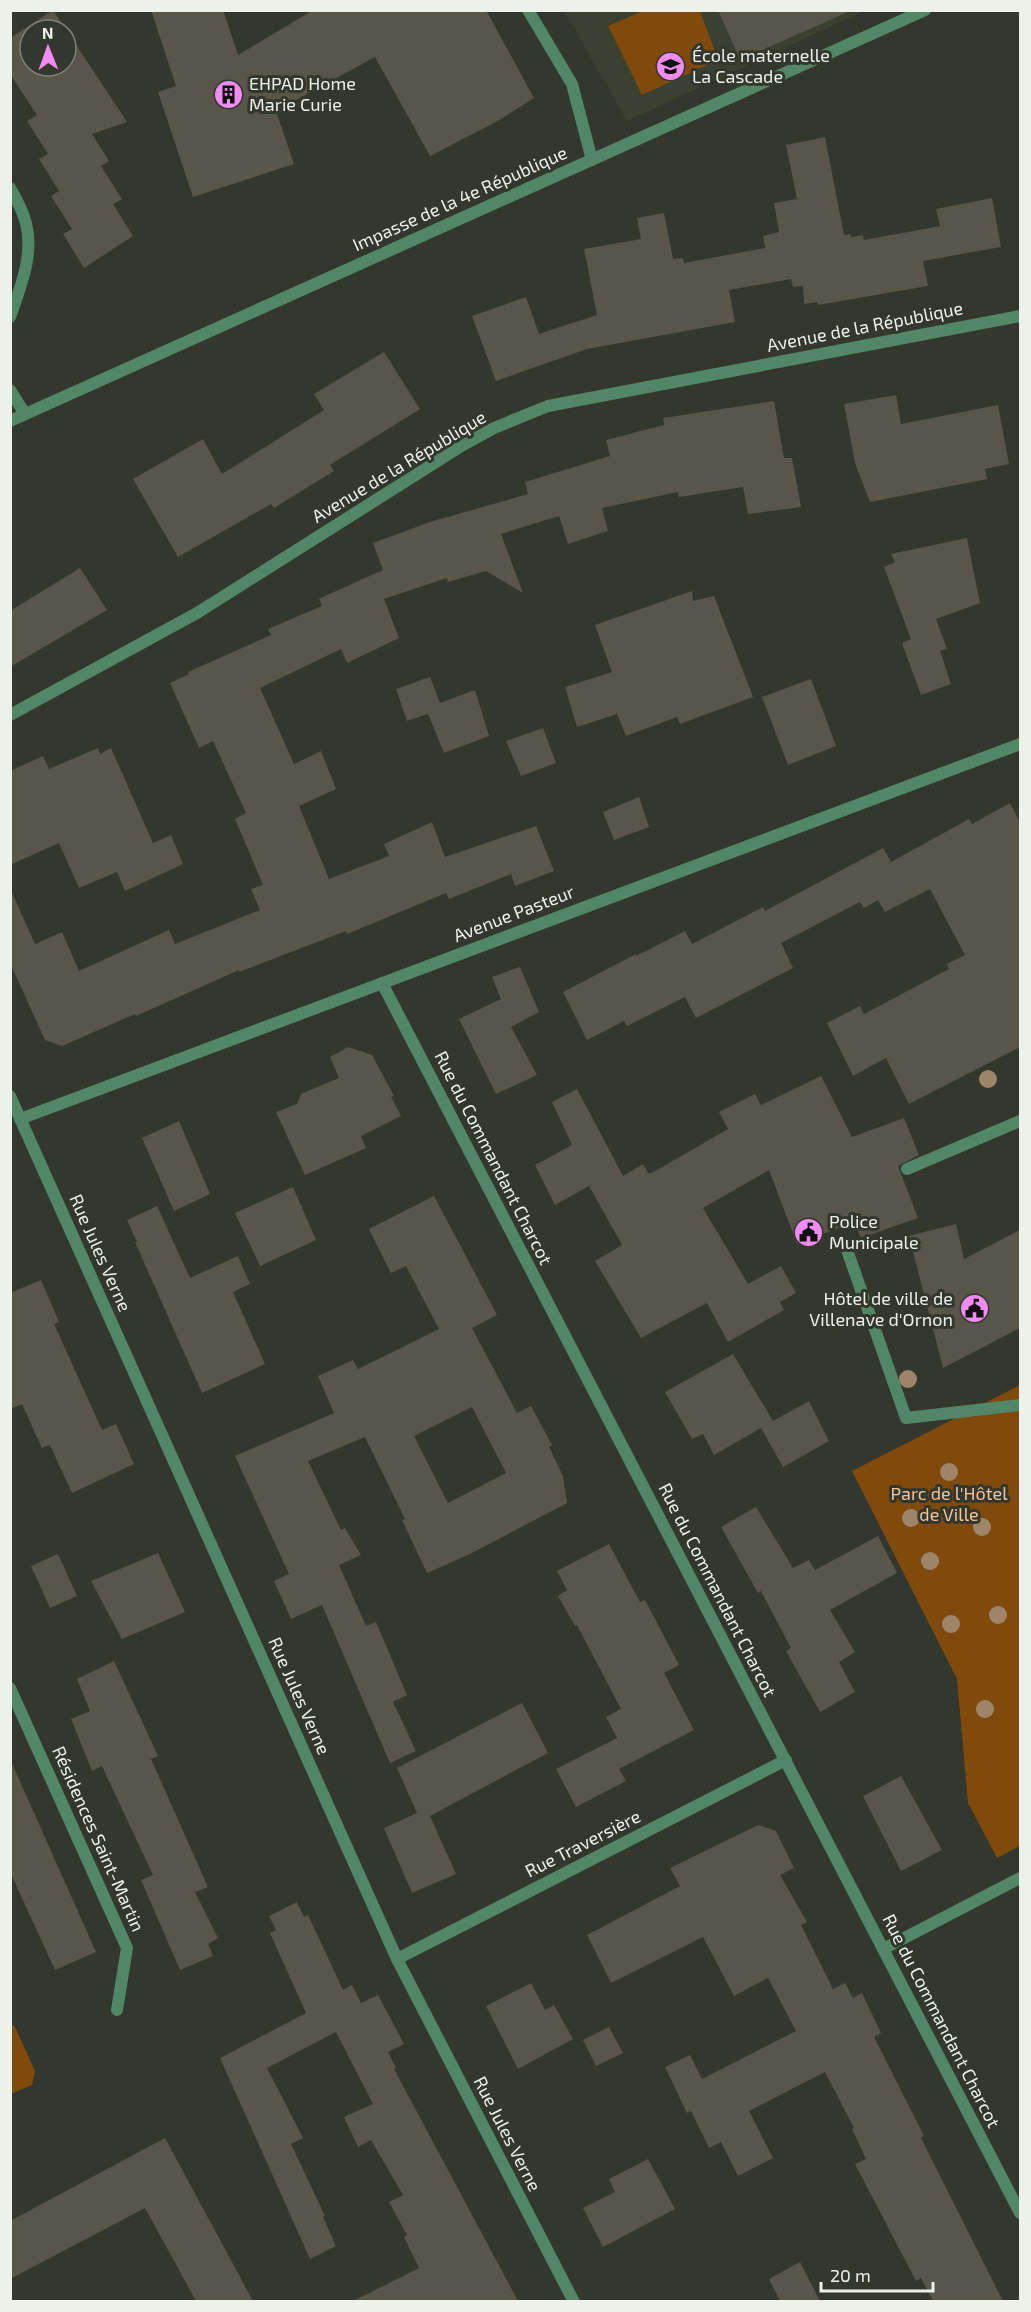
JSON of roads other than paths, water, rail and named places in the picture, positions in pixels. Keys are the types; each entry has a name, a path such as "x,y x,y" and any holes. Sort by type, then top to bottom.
{"street":[{"path":"528,10 572,84 592,160"},
{"name":"Impasse de la 4e République","path":"10,421 925,10"},
{"path":"10,188 25,219 29,251 23,282 10,317"},
{"name":"Avenue de la République","path":"10,715 197,613 463,445 494,428 548,406 1020,316"},
{"path":"10,390 25,414"},
{"name":"Avenue Pasteur","path":"20,1119 1020,744"},
{"name":"Rue du Commandant Charcot","path":"382,983 1020,2213"},
{"name":"Rue Jules Verne","path":"10,1096 397,1959 574,2301"},
{"path":"907,1169 1020,1121"},
{"path":"847,1250 906,1418 1020,1404"},
{"name":"Résidences Saint-Martin","path":"10,1688 127,1948 117,2010"},
{"name":"Rue Traversière","path":"397,1959 786,1760"},
{"path":"884,1949 1020,1878"}],"place":[{"name":"École maternelle La Cascade","path":"671,66"},
{"name":"EHPAD Home Marie Curie","path":"228,94"},
{"name":"Police Municipale","path":"808,1232"},
{"name":"Hôtel de ville de Villenave d'Ornon","path":"974,1309"}],"park label":[{"name":"Parc de l'Hôtel de Ville","path":"949,1504"}]}
